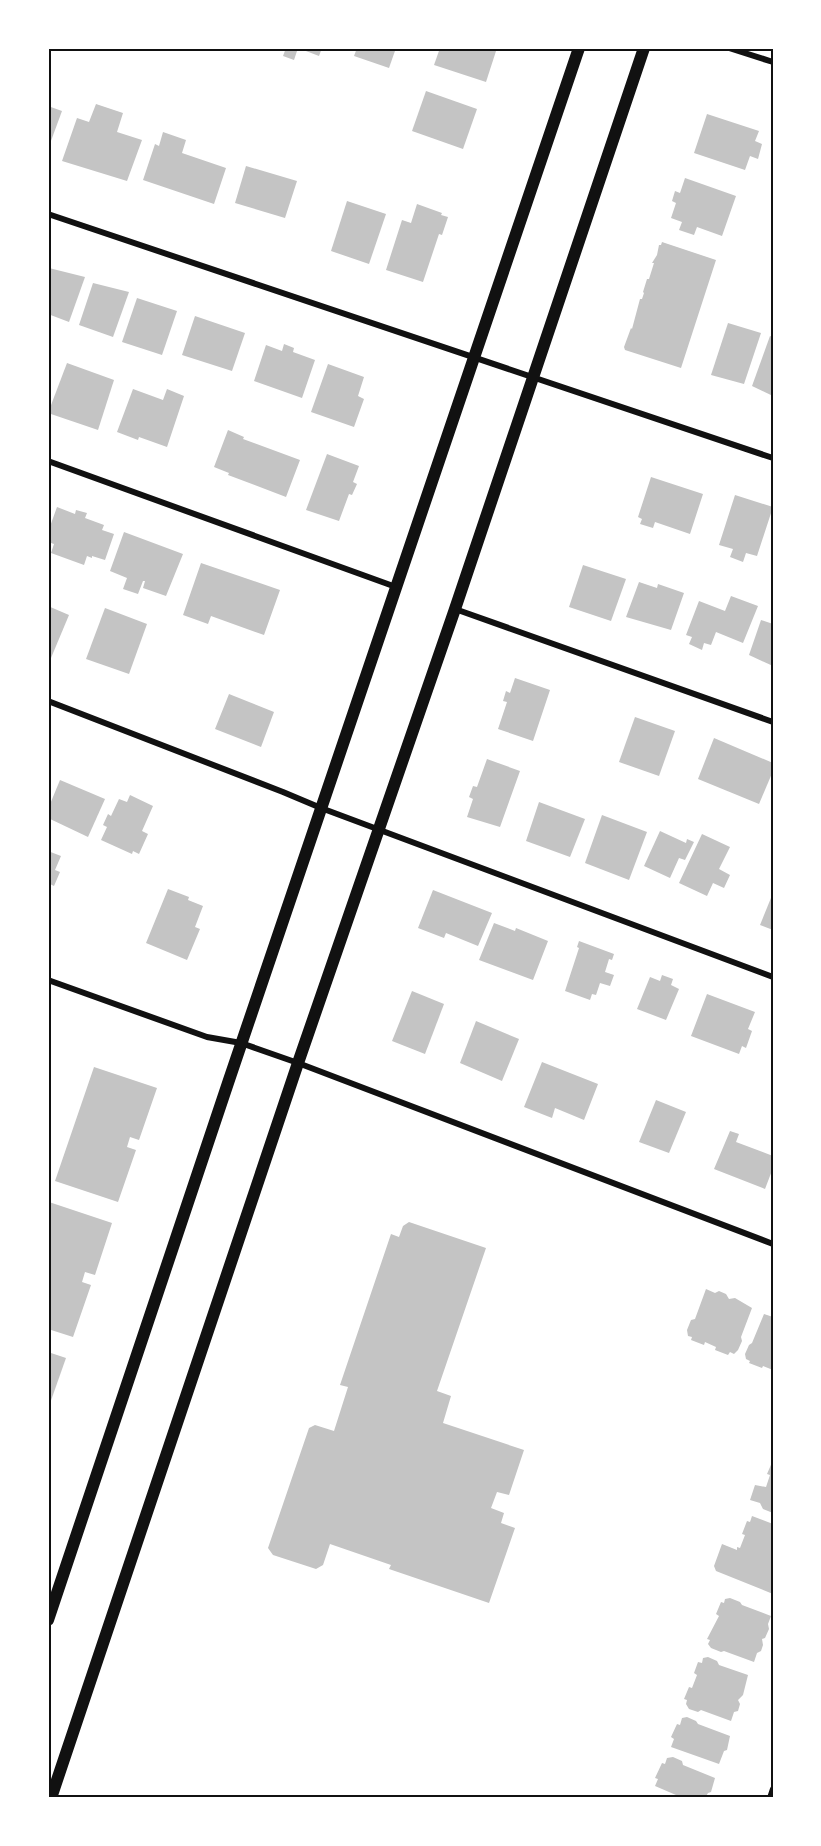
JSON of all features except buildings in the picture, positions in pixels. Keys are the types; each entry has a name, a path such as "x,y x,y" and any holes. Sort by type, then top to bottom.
{"main road":[{"path":"48,1620 241,1043 579,48"},
{"path":"51,1798 298,1063 455,609 644,48"}],"street":[{"path":"729,48 773,62"},
{"path":"48,214 773,458"},
{"path":"48,461 397,587"},
{"path":"455,609 773,722"},
{"path":"48,701 321,808 773,977"},
{"path":"48,980 207,1037 241,1043 298,1063 773,1244"},
{"path":"770,1798 773,1789"}]}
